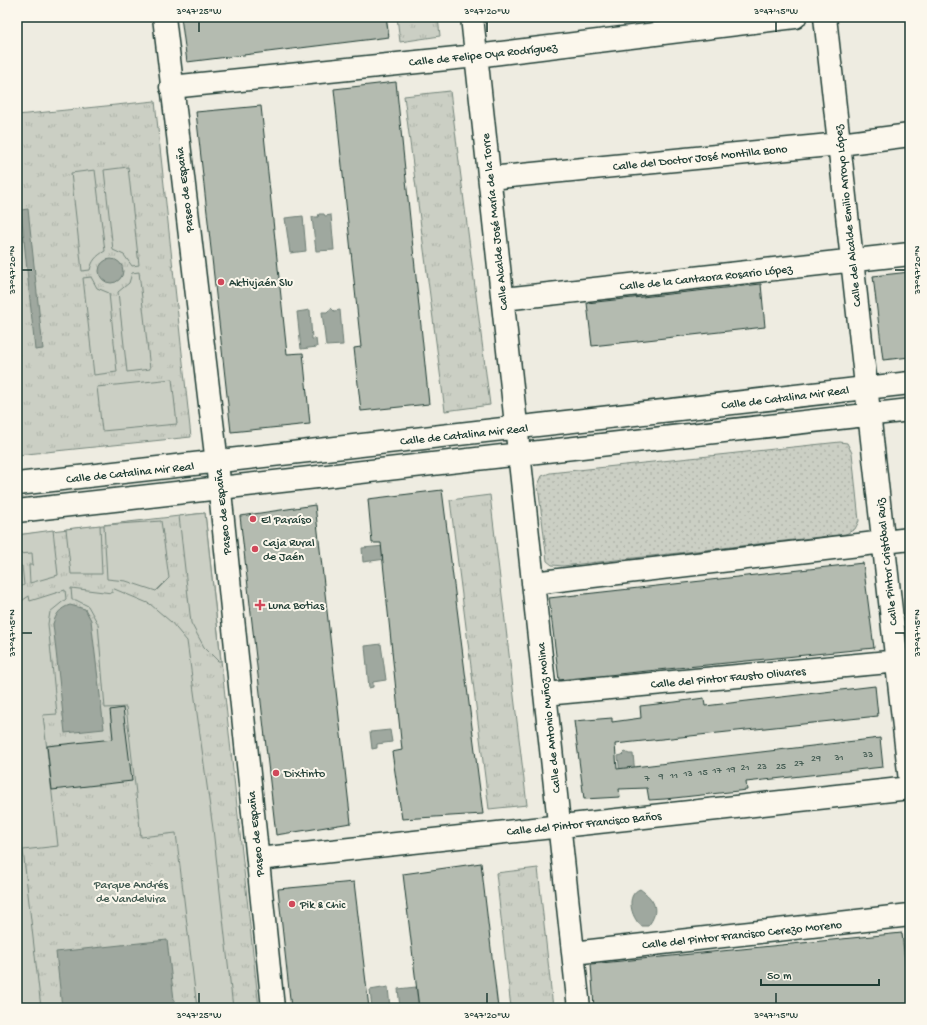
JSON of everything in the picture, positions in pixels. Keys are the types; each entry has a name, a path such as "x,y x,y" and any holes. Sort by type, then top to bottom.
{"street":[{"name":"Paseo de España","path":"164,17 219,488 273,1008"},
{"name":"Calle Alcalde José María de la Torre","path":"472,17 516,428"},
{"name":"Calle de Felipe Oya Rodríguez","path":"171,87 476,56 795,17"},
{"name":"Calle del Alcalde Emilio Arroyo López","path":"825,17 870,414"},
{"name":"Calle del Doctor José Montilla Bono","path":"490,178 840,144 910,135"},
{"name":"Calle de la Cantaora Rosario López","path":"503,299 910,254"},
{"name":"Calle de Catalina Mir Real","path":"17,484 910,383"},
{"path":"17,511 910,410"},
{"name":"Calle Pintor Cristóbal Ruiz","path":"870,414 884,542 903,660 910,781"},
{"name":"Calle de Antonio Muñoz Molina","path":"516,428 579,1008"},
{"path":"533,583 910,539"},
{"name":"Calle del Pintor Fausto Olivares","path":"545,694 903,660"},
{"name":"Calle del Pintor Francisco Baños","path":"258,859 910,788"},
{"name":"Calle del Pintor Francisco Cerezo Moreno","path":"573,953 910,915"}],"green space":[{"path":"397,17 438,17 440,36 400,42"},
{"path":"450,91 490,405 445,411 404,96"},
{"path":"155,101 191,437 17,455 17,115"},
{"path":"128,167 139,265 132,266 124,255 113,250 104,170"},
{"path":"95,170 105,251 95,259 90,270 82,271 71,173"},
{"path":"139,272 150,369 127,372 118,292 129,283 132,273"},
{"path":"91,277 97,288 109,293 117,372 94,375 83,278"},
{"path":"172,379 177,424 102,431 97,387"},
{"path":"840,442 847,443 852,453 859,521 855,529 846,534 563,566 552,565 547,561 538,485 542,476 550,473"},
{"path":"490,495 527,805 489,809 450,500"},
{"name":"Parque Andrés de Vandelvira","path":"205,513 259,1008 17,1008 17,535"},
{"path":"205,513 221,661 218,661 204,647 191,623 179,516"},
{"path":"161,521 169,578 156,591 126,581 107,579 104,525"},
{"path":"100,525 102,574 71,574 66,529"},
{"path":"53,530 58,575 30,583 29,565 33,565 32,553 17,554 17,535"},
{"path":"17,566 22,566 24,585 17,589"},
{"path":"71,588 112,593 112,588 150,604 171,622 187,641 213,829 233,1008 197,1008 176,833 141,837 126,707 105,708 98,624 88,606 76,600 72,600"},
{"path":"65,590 66,599 50,612 48,624 57,714 43,715 58,846 23,850 41,1008 17,1008 17,604 29,596 30,601"},
{"path":"538,868 553,1008 511,1008 496,873"}],"shaded area":[{"path":"28,209 43,349 35,350 21,210"},
{"path":"319,214 324,214 325,216 331,215 334,250 316,251 312,217 318,217"},
{"path":"303,216 306,251 290,253 285,218"},
{"path":"111,259 120,262 123,271 120,280 111,283 102,280 99,271 102,262"},
{"path":"331,308 334,311 340,310 343,345 326,346 322,312 327,312"},
{"path":"310,310 312,339 316,339 317,347 301,349 297,312"},
{"path":"385,546 386,559 363,562 362,548"},
{"path":"70,605 85,609 91,620 104,729 65,733 53,624 59,612"},
{"path":"381,644 386,680 373,682 373,687 369,688 365,646"},
{"path":"390,730 392,742 377,744 377,748 372,749 370,732"},
{"path":"625,752 633,754 636,783 621,784 618,756"},
{"path":"640,889 649,897 654,905 654,915 648,926 641,926 637,922 632,912 632,896"},
{"path":"167,940 175,1008 62,1008 56,952"},
{"path":"388,987 390,1008 372,1008 370,990"},
{"path":"416,987 419,1008 400,1008 398,989"}],"building":[{"path":"181,17 386,17 389,37 187,62"},
{"path":"396,82 429,404 361,411 354,348 361,347 334,89"},
{"path":"261,106 287,354 303,353 310,424 231,432 196,112"},
{"path":"910,272 910,357 883,360 873,276"},
{"path":"761,284 765,327 592,346 587,303"},
{"path":"442,490 483,814 402,819 392,752 402,750 381,543 372,543 368,499"},
{"path":"315,505 351,823 276,835 240,516"},
{"path":"863,563 874,648 559,680 549,598"},
{"path":"875,686 878,716 615,744 617,769 880,738 883,767 746,782 747,790 665,799 649,800 647,788 619,789 620,797 584,799 574,721 612,718 612,722 641,718 640,706 704,698 705,706"},
{"path":"123,708 132,781 52,790 47,746 113,739 110,710"},
{"path":"481,863 498,1008 419,1008 403,874"},
{"path":"354,882 369,1008 291,1008 278,889"},
{"path":"902,933 910,1008 594,1008 591,964"}],"place":[{"name":"Aktivjaén Slu","path":"221,282"},
{"name":"El Paraíso","path":"253,519"},
{"name":"Caja Rural de Jaén","path":"255,549"},
{"name":"Luna Botias","path":"260,605"},
{"name":"DiXtinto","path":"276,773"},
{"name":"Pik & Chic","path":"292,904"}]}
